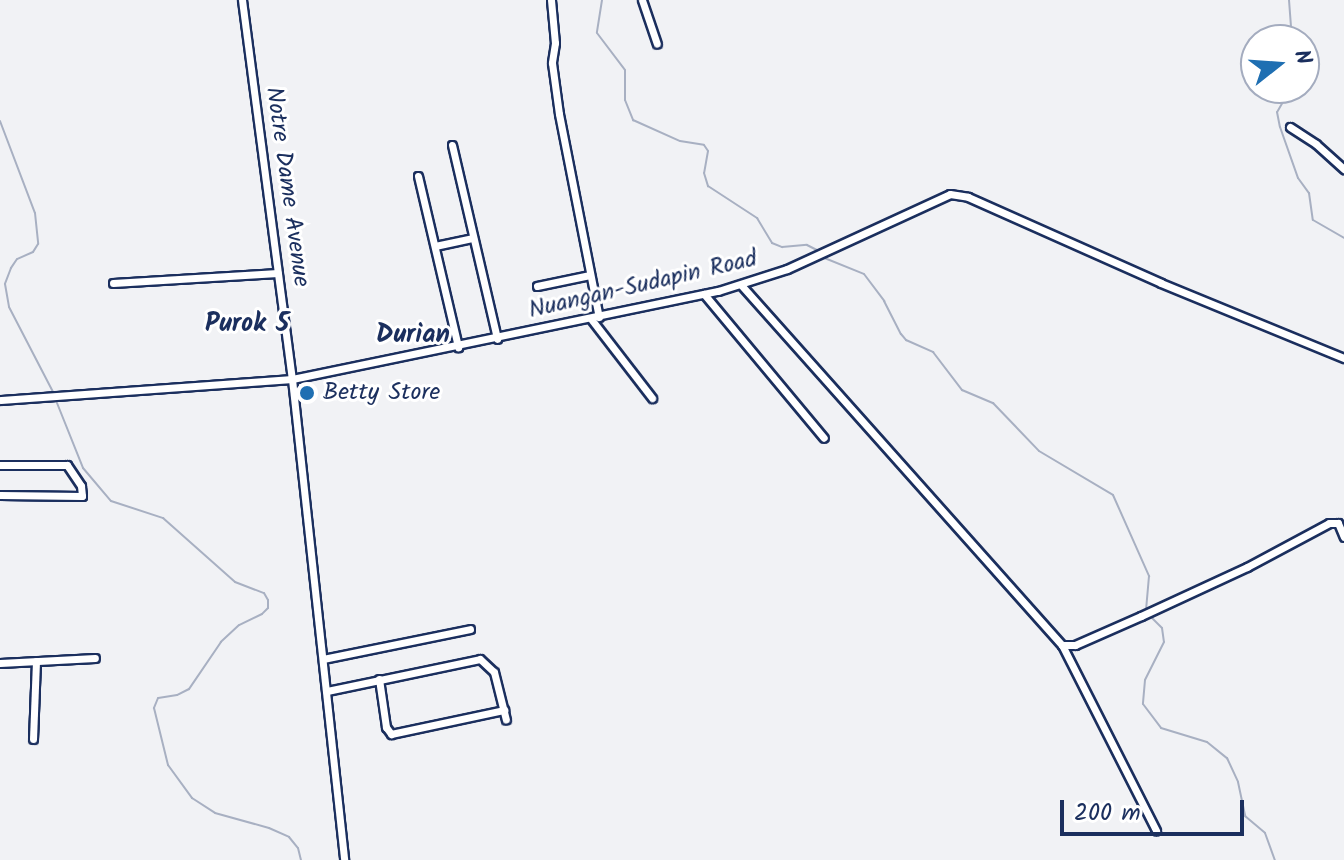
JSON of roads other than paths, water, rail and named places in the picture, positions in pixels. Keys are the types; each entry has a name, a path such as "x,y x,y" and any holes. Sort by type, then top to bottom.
{"street":[{"name":"Notre Dame Avenue","path":"242,0 292,379 344,856"},
{"path":"551,0 555,43 552,63 559,114 590,275 595,318 652,398"},
{"path":"642,0 657,44"},
{"path":"1290,127 1316,144 1344,169"},
{"path":"452,145 497,339"},
{"path":"418,176 458,347"},
{"name":"Nuangan-Sudapin Road","path":"0,400 292,379 595,318 742,286 787,269 935,199 959,194 1161,283 1344,358"},
{"path":"435,246 473,238"},
{"path":"113,283 278,273"},
{"path":"537,286 590,275"},
{"path":"742,286 1062,645 1156,830"},
{"path":"704,294 824,438"},
{"path":"0,465 67,465 81,486 82,496 0,495"},
{"path":"1062,645 1075,645 1141,616 1260,560 1329,523 1338,523 1344,537"},
{"path":"323,659 470,629"},
{"path":"0,663 95,658"},
{"path":"327,691 480,659 494,672 506,720"},
{"path":"33,739 36,661"},
{"path":"379,679 386,727 391,734 504,710"},
{"path":"344,856 350,860"}],"waterway":[{"path":"602,0 597,33 625,70 625,100 633,120 680,141 704,145 708,151 704,173 708,186 757,218 772,243 782,247 807,245 817,250"},
{"path":"1289,0 1291,24"},
{"path":"1282,104 1277,112 1280,127 1298,178 1309,193 1313,220 1344,238"},
{"path":"0,121 35,213 38,244 33,252 17,259 11,268 5,284 9,307 53,392"},
{"path":"822,257 864,274 906,340 933,352 962,390 993,403 1039,451 1113,495 1149,576 1146,609"},
{"path":"57,403 83,468 111,501 163,518 235,582 264,593 268,600 268,608 262,614 239,625 221,642 189,689 177,695 158,698 154,708 168,765 192,798 215,813 289,837 298,848 301,860"},
{"path":"1150,616 1162,628 1164,642 1145,680 1143,704 1161,728 1207,742 1227,758 1238,782 1245,816 1265,833 1275,860"}],"place":[{"name":"Betty Store","path":"307,393"}],"district":[{"name":"Purok 5","path":"247,325"},
{"name":"Durian","path":"413,336"}]}
